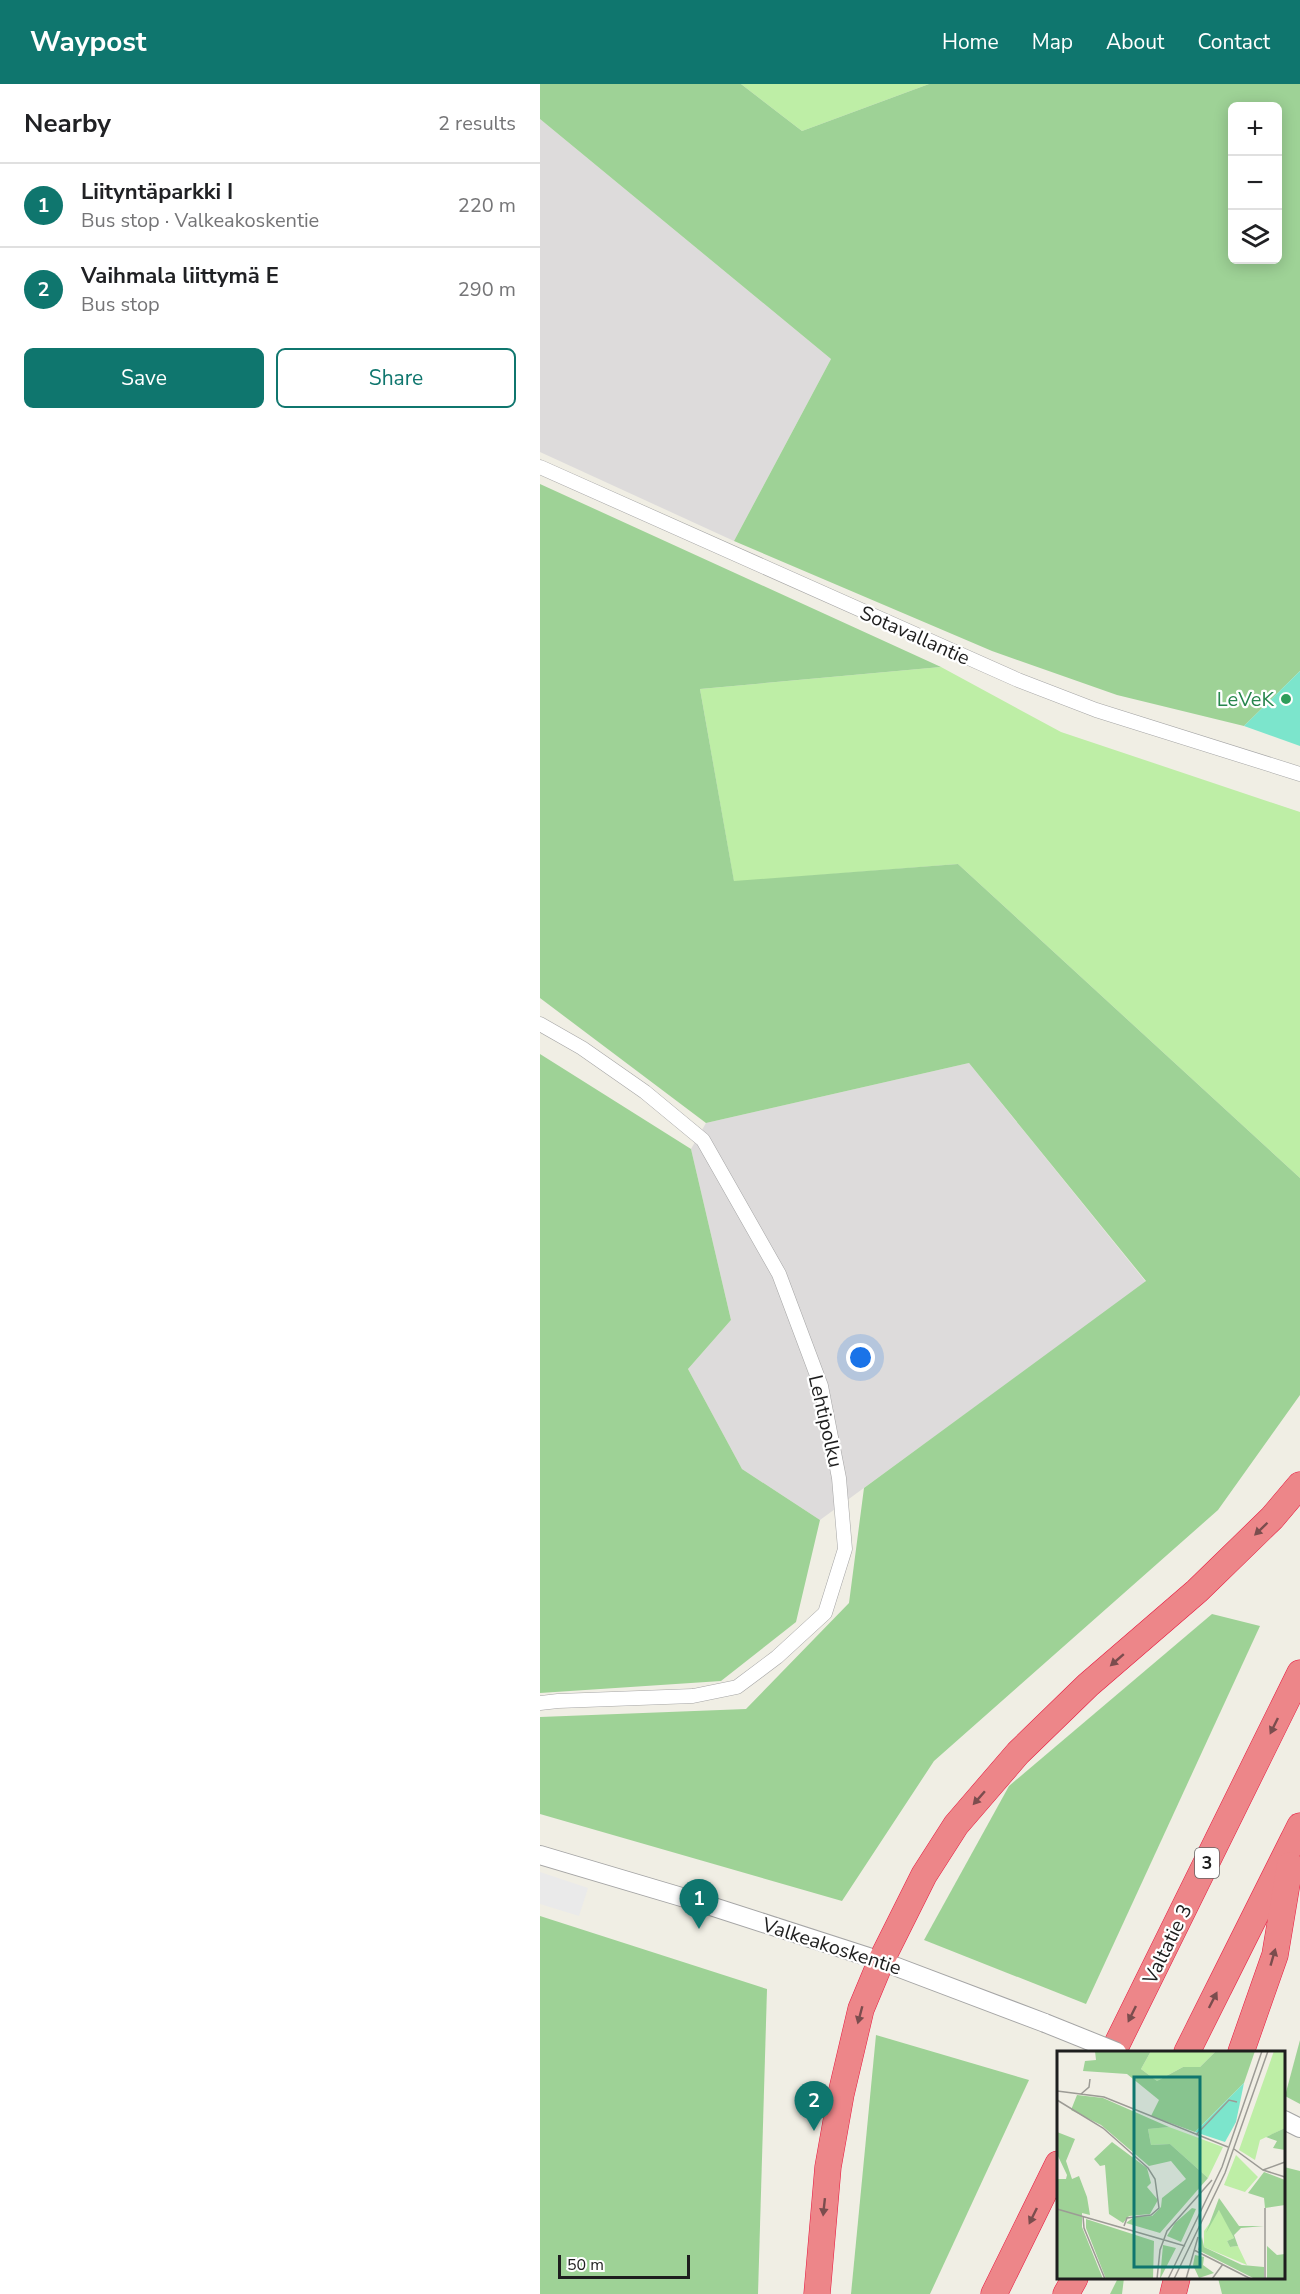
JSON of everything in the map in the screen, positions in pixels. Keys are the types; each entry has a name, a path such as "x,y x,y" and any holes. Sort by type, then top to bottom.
{"highway":[{"path":"817,2294 828,2167 841,2094 861,2009 881,1961 924,1875 956,1825 1018,1753 1088,1685 1197,1591 1272,1518 1300,1485"},
{"name":"Valtatie 3","path":"1115,2051 1300,1673"},
{"path":"1188,2051 1297,1832"},
{"path":"1241,2051 1275,1955 1297,1832"},
{"path":"994,2294 1057,2168"},
{"path":"1066,2294 1074,2279"},
{"path":"1173,2294 1177,2279"},
{"path":"1192,2279 1193,2294"}],"street":[{"name":"Sotavallantie","path":"540,467 1018,680 1096,710 1300,774"},
{"name":"Lehtipolku","path":"540,1024 582,1048 645,1092 703,1140 779,1274 821,1386 839,1478 845,1549 825,1613 777,1657 737,1687 693,1696 540,1703"},
{"name":"Valkeakoskentie","path":"540,1855 695,1901 881,1961 1113,2051"},
{"path":"1285,2120 1300,2128"}],"shaded area":[{"path":"540,119 831,359 734,541 540,452"},
{"path":"969,1063 1146,1282 820,1520 742,1469 688,1369 731,1320 691,1149 706,1123"},
{"path":"540,1872 588,1888 579,1916 540,1904"}],"green space":[{"path":"540,84 741,84 802,131 929,84 1300,84 1300,671 1244,726 1117,695 992,651 734,541 831,359 540,119"},
{"path":"741,84 929,84 802,131"},
{"path":"540,484 941,667 700,689 734,881 958,864 1300,1178 1300,1395 1218,1510 934,1761 842,1901 540,1814 540,1717 746,1709 849,1603 864,1488 1146,1281 969,1063 706,1123 540,998"},
{"path":"941,667 1061,732 1300,812 1300,1178 958,864 734,882 700,689"},
{"name":"LeVeK","path":"1300,671 1300,746 1244,726"},
{"path":"540,1054 691,1149 731,1320 688,1369 742,1469 820,1520 796,1622 721,1681 540,1693"},
{"path":"1212,1614 1260,1626 1086,2004 924,1940 1009,1786"},
{"path":"540,1916 767,1989 758,2294 540,2294"},
{"path":"876,2035 1029,2080 930,2294 851,2294"},
{"path":"1300,2040 1300,2104 1285,2096"},
{"path":"1285,2167 1300,2171 1300,2294 1222,2294 1218,2279 1285,2279"},
{"path":"1118,2279 1124,2279 1122,2294 1110,2294"}],"place":[{"name":"LeVeK","path":"1286,699"},
{"name":"Liityntäparkki I","path":"699,1929"},
{"name":"Vaihmala liittymä E","path":"814,2131"}]}
